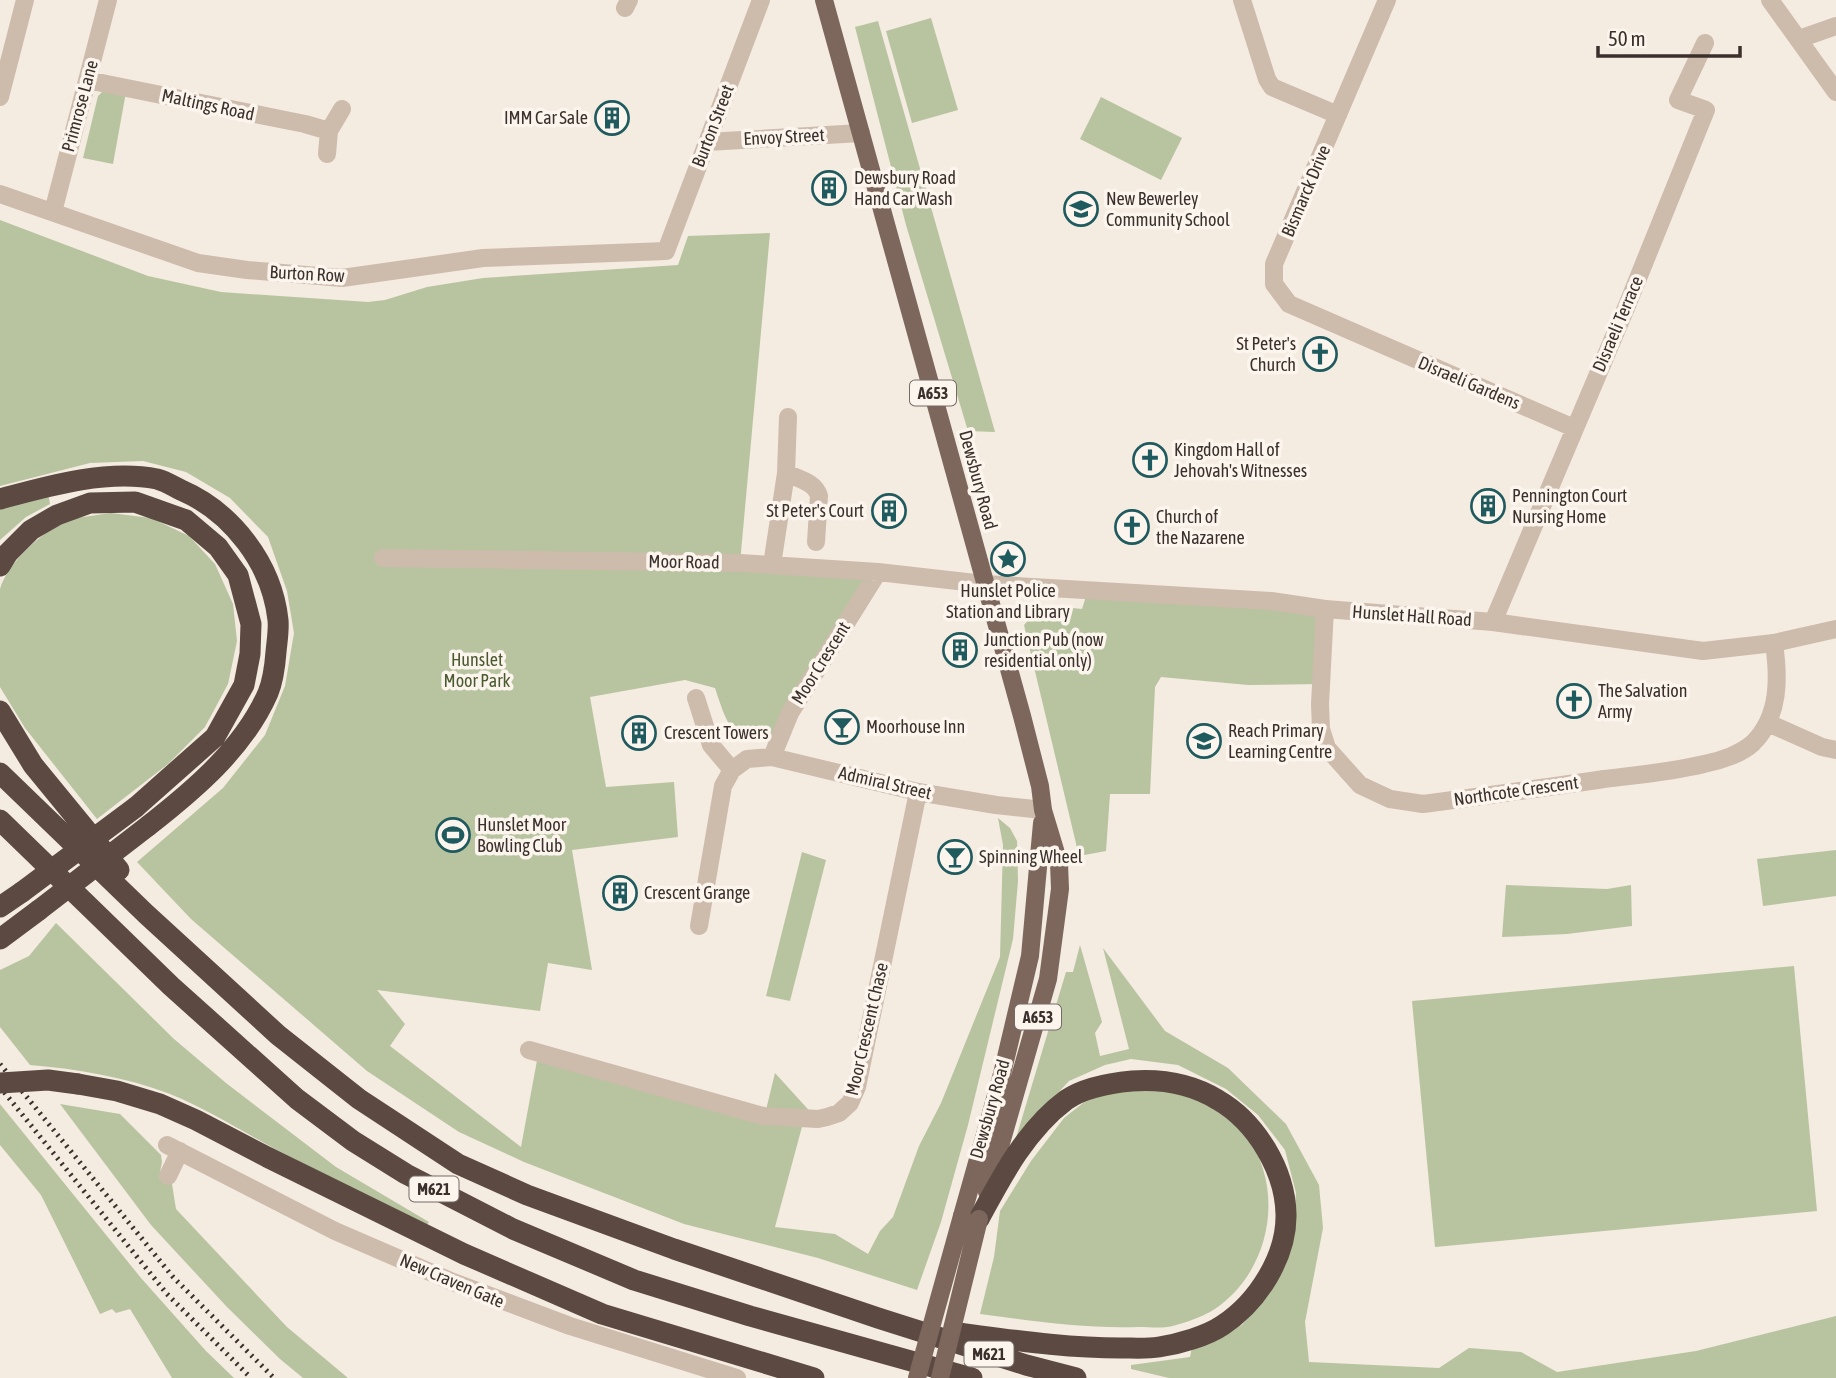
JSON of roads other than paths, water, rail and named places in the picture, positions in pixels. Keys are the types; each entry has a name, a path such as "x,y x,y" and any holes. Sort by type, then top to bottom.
{"highway":[{"path":"0,499 104,476 157,480 196,496 225,517 258,558 274,598 278,622 275,664 268,692 246,731 218,765 181,800 0,939"},
{"path":"0,566 8,553 31,530 57,515 90,503 135,502 186,520 218,547 238,575 251,624 250,654 244,685 215,737 136,807 0,906"},
{"path":"0,711 33,765 198,961"},
{"name":"M621","path":"0,773 146,914 278,1035 359,1099 458,1164 527,1195 649,1240 904,1327 1076,1378"},
{"name":"M621","path":"0,820 171,986 297,1098 353,1141 406,1174 513,1229 634,1280 750,1316 972,1378"},
{"path":"904,1327 1075,1348 1158,1348 1192,1338 1222,1326 1258,1293 1284,1239 1286,1214 1282,1184 1275,1162 1248,1125 1220,1100 1192,1088 1154,1079 1091,1088 1068,1099 1046,1119 1010,1162 971,1218"},
{"path":"0,1083 48,1080 138,1097 196,1119 452,1248 602,1314 814,1378"},
{"path":"750,1316 931,1378"}],"main road":[{"name":"Dewsbury Road","path":"824,0 1022,716 1040,786 1043,810 1059,863 1060,889 1048,979 917,1378"},
{"name":"Dewsbury Road","path":"940,1378 971,1218"}],"street":[{"path":"0,97 24,0"},
{"name":"Primrose Lane","path":"53,212 108,0"},
{"name":"Burton Street","path":"666,251 761,0"},
{"path":"1242,0 1267,79 1272,87 1338,115"},
{"name":"Bismarck Drive","path":"1364,337 1289,304 1277,291 1273,277 1274,264 1387,0"},
{"path":"1770,0 1836,92"},
{"path":"1799,39 1836,26"},
{"name":"Disraeli Terrace","path":"1493,622 1706,110 1678,100 1705,43"},
{"name":"Maltings Road","path":"87,80 329,131"},
{"path":"327,154 329,131 342,109"},
{"name":"Envoy Street","path":"707,142 861,133"},
{"name":"Burton Row","path":"0,194 198,263 247,270 342,278 484,258 666,251"},
{"name":"Disraeli Gardens","path":"1364,337 1574,428"},
{"path":"772,565 786,473 788,417"},
{"path":"786,473 817,490 819,496 816,542"},
{"name":"Moor Road","path":"383,558 772,565 878,572 985,584"},
{"name":"Moor Crescent","path":"772,757 790,713 878,572"},
{"name":"Hunslet Hall Road","path":"985,584 1271,601 1325,609 1493,622 1703,651 1774,643 1836,629"},
{"name":"Northcote Crescent","path":"1325,609 1320,704 1321,729 1327,748 1360,785 1390,799 1423,804 1704,764 1728,757 1751,745 1768,723 1777,685 1774,643"},
{"path":"696,698 711,745 732,770 723,786 699,926"},
{"path":"1768,723 1822,747 1836,750"},
{"name":"Admiral Street","path":"732,770 747,759 772,757 918,792 996,806 1043,810"},
{"name":"Moor Crescent Chase","path":"529,1050 763,1116 818,1119 839,1113 850,1103 857,1087 918,792"},
{"name":"New Craven Gate","path":"168,1176 174,1148 335,1231 465,1287 570,1326 737,1378"}],"railway":[{"path":"0,1064 173,1277 274,1378"},
{"path":"0,1087 167,1294 251,1378"}],"place":[{"name":"IMM Car Sale","path":"612,118"},
{"name":"Dewsbury Road Hand Car Wash","path":"829,188"},
{"name":"New Bewerley Community School","path":"1081,209"},
{"name":"St Peter's Church","path":"1320,354"},
{"name":"Kingdom Hall of Jehovah's Witnesses","path":"1150,460"},
{"name":"Pennington Court Nursing Home","path":"1488,506"},
{"name":"St Peter's Court","path":"889,511"},
{"name":"Church of the Nazarene","path":"1132,527"},
{"name":"Hunslet Police Station and Library","path":"1008,559"},
{"name":"Junction Pub (now residential only)","path":"960,650"},
{"name":"The Salvation Army","path":"1574,701"},
{"name":"Moorhouse Inn","path":"842,727"},
{"name":"Crescent Towers","path":"639,733"},
{"name":"Reach Primary Learning Centre","path":"1204,741"},
{"name":"Hunslet Moor Bowling Club","path":"453,835"},
{"name":"Spinning Wheel","path":"955,857"},
{"name":"Crescent Grange","path":"620,893"}],"park label":[{"name":"Hunslet Moor Park","path":"477,670"}]}
